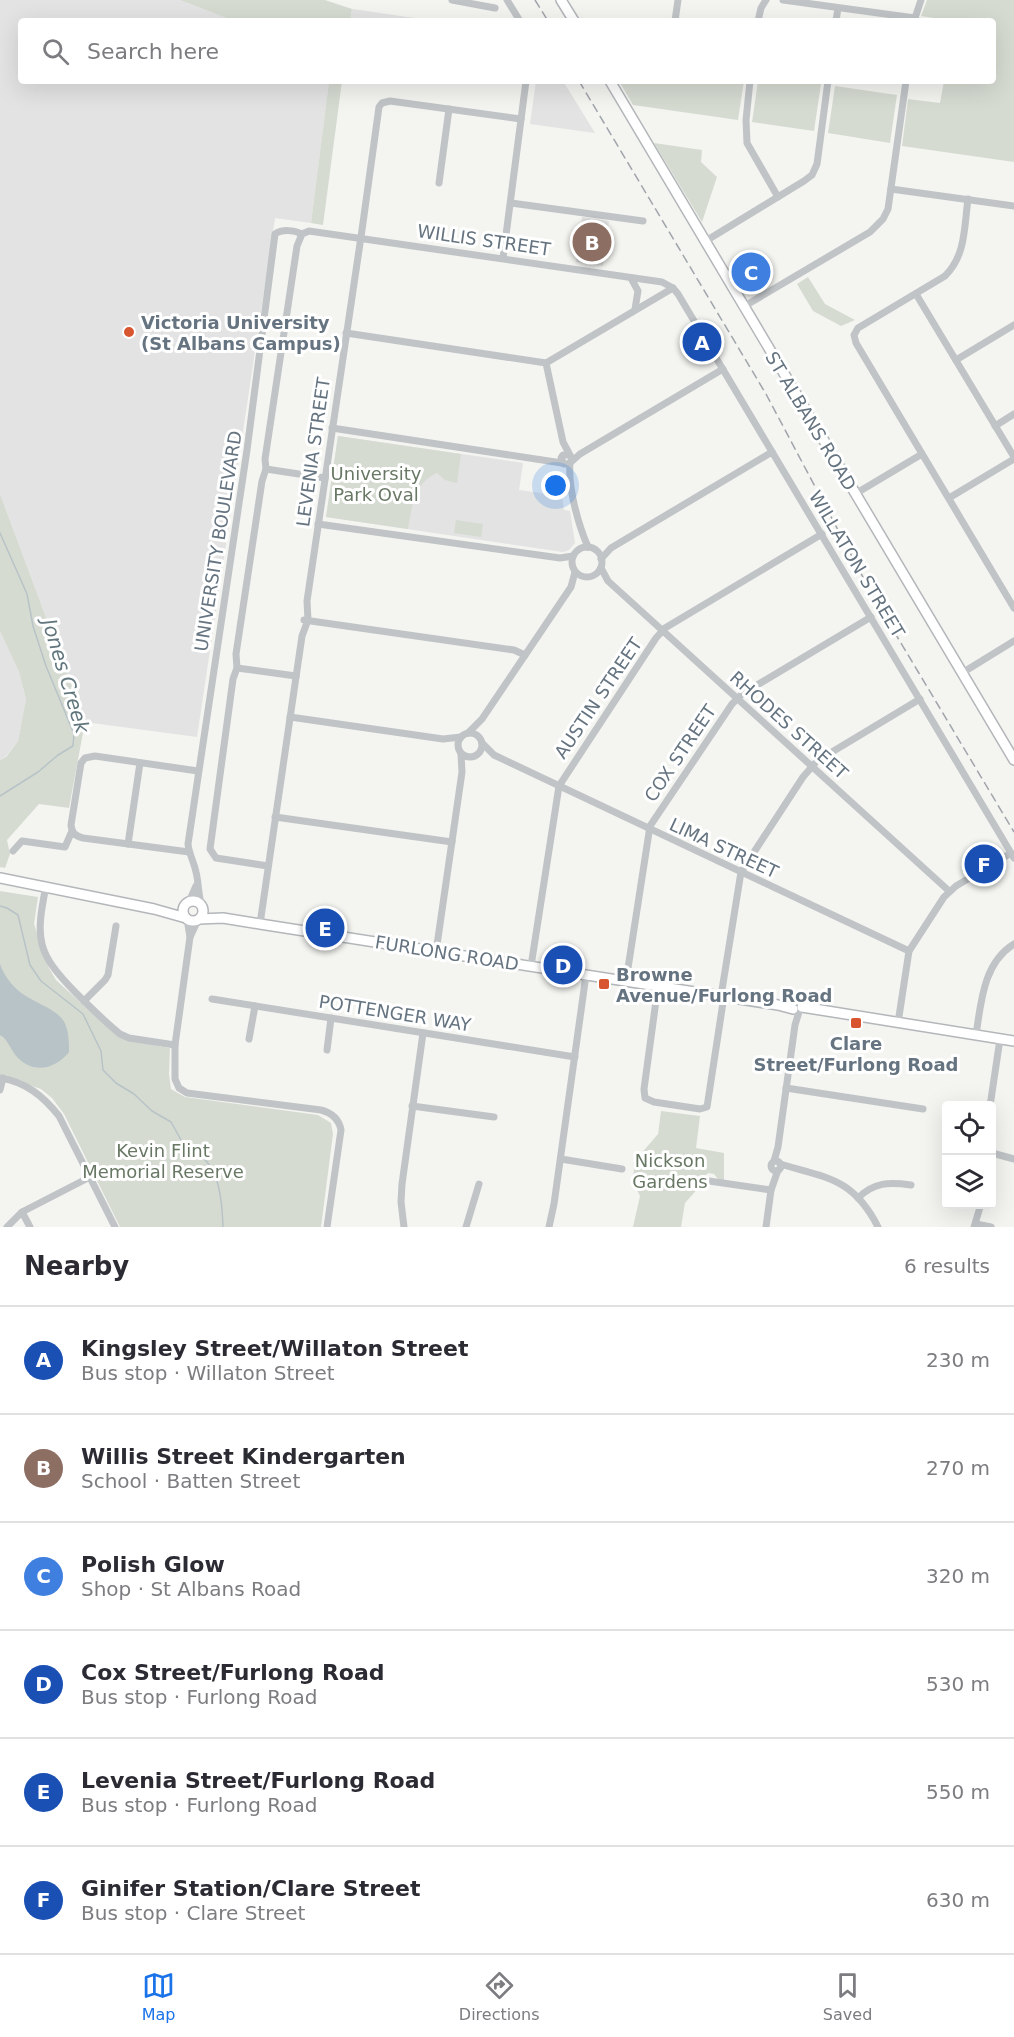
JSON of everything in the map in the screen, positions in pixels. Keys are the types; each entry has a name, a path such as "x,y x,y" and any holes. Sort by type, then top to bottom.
{"main road":[{"path":"561,0 572,18"},
{"name":"ST ALBANS ROAD","path":"612,84 1014,760"},
{"path":"0,878 154,909 192,921 199,919 203,913 198,903 154,909"},
{"path":"187,904 184,912 187,918"},
{"name":"FURLONG ROAD","path":"202,907 223,918"},
{"name":"FURLONG ROAD","path":"199,919 223,918 1014,1041"}],"street":[{"path":"452,0 495,8"},
{"path":"507,0 518,18"},
{"path":"675,18 678,0"},
{"path":"759,18 766,0"},
{"path":"783,0 902,18"},
{"path":"916,18 921,0"},
{"path":"836,18 838,8"},
{"path":"503,258 526,84"},
{"path":"750,84 746,120 747,143 778,197"},
{"path":"704,242 808,178 815,169 828,84"},
{"path":"743,307 877,226 888,209 906,84"},
{"name":"LEVENIA STREET","path":"260,924 302,636 301,629 306,620 304,607 307,601 379,107 382,103 390,101 449,109"},
{"path":"439,183 449,109 521,119"},
{"path":"891,189 1014,206"},
{"path":"968,199 959,258 954,267 945,276 858,328 854,335 856,343 1014,608"},
{"path":"511,202 642,221"},
{"name":"UNIVERSITY BOULEVARD","path":"202,907 198,896 198,879 189,852 190,824 247,450 275,234 290,231 302,234"},
{"name":"WILLIS STREET","path":"302,234 313,231 361,237 662,282 673,288"},
{"path":"268,866 216,858 210,849 233,685 239,668 236,658 262,486 268,470 265,459 297,246 302,234"},
{"path":"631,278 638,291 635,309"},
{"path":"346,333 546,363 673,288"},
{"name":"WILLATON STREET","path":"673,288 1013,855"},
{"path":"916,294 1014,458 949,498"},
{"path":"956,360 1014,325"},
{"path":"546,363 584,548"},
{"path":"332,428 550,460 566,459 580,454 723,369"},
{"path":"995,426 1014,414"},
{"path":"584,548 597,551 611,548 772,452"},
{"path":"855,494 922,453"},
{"path":"268,470 325,478"},
{"path":"318,524 572,560"},
{"name":"AUSTIN STREET","path":"531,966 559,786 662,631 822,534"},
{"path":"572,560 584,548"},
{"path":"571,587 584,577 594,576 600,568 602,559 611,548"},
{"path":"597,551 602,559"},
{"path":"436,952 462,772 458,742 483,719 571,587 576,572 572,560"},
{"name":"RHODES STREET","path":"600,568 608,581 662,631 950,891"},
{"path":"576,572 584,577"},
{"name":"RHODES STREET","path":"594,576 608,581"},
{"name":"COX STREET","path":"626,981 649,829 737,698 871,616"},
{"path":"306,620 514,650 525,655"},
{"path":"962,673 1014,641"},
{"path":"239,668 296,676"},
{"path":"658,986 644,1089 645,1098 654,1102 700,1109 707,1107 741,872 811,766 920,699"},
{"path":"290,717 443,739 475,734 481,741"},
{"path":"462,772 473,756 481,750 483,719"},
{"path":"443,739 460,751 473,756"},
{"name":"LIMA STREET","path":"481,741 494,755 909,951"},
{"name":"LIMA STREET","path":"473,756 494,755"},
{"path":"189,852 83,838 76,836 71,825 80,773 85,758 95,756 198,771"},
{"path":"128,844 140,762"},
{"path":"275,817 452,842"},
{"path":"13,851 22,841 65,847 72,831"},
{"path":"898,1023 909,951 950,891 1013,855"},
{"path":"187,904 196,890 198,879"},
{"path":"46,886 40,929 46,959 57,975 120,1034 129,1038 175,1045"},
{"path":"187,918 190,938 175,1045 175,1078 179,1088 187,1093 331,1113 338,1120 340,1135 327,1227"},
{"path":"190,938 199,919"},
{"path":"84,1001 108,975 116,926"},
{"path":"976,1035 985,980 1002,954 1014,944"},
{"path":"549,1227 561,1159 586,975"},
{"name":"POTTENGER WAY","path":"212,999 574,1057"},
{"path":"249,1039 255,1006"},
{"path":"766,1227 777,1166 797,1009"},
{"path":"327,1050 331,1018"},
{"path":"404,1227 401,1202 402,1184 423,1032"},
{"path":"991,1101 999,1039"},
{"path":"0,1090 2,1078 33,1090 47,1101 59,1116 115,1227"},
{"path":"786,1088 923,1109"},
{"path":"412,1106 494,1117"},
{"path":"996,1154 1014,1159"},
{"path":"561,1159 622,1169"},
{"path":"777,1166 812,1172 835,1180 858,1198 878,1227"},
{"path":"7,1227 22,1212 90,1177"},
{"path":"709,1181 772,1186"},
{"path":"858,1198 876,1185 893,1183 911,1185"},
{"path":"466,1227 479,1184"},
{"path":"980,1209 975,1225 991,1227"},
{"path":"22,1212 30,1227"}],"shaded area":[{"name":"Victoria University (St Albans Campus)","path":"0,0 180,0 226,18 18,18 18,84 329,84 311,223 275,218 197,737 85,722 0,494"},
{"path":"352,9 414,18 350,18"},
{"path":"536,84 565,84 595,133 530,124"},
{"path":"582,217 609,221 603,266 576,262"},
{"path":"338,436 523,463 519,490 562,496 564,510 570,511 575,543 569,550 563,552 326,517"},
{"path":"0,631 19,672 26,699 18,741 0,760"},
{"path":"0,964 8,980 16,989 60,1016 65,1024 68,1031 69,1052 51,1066 38,1068 24,1063 0,1035"}],"green space":[{"path":"180,0 325,0 352,9 350,18 226,18"},
{"path":"927,0 1014,0 1014,162 902,146 908,99 940,103 943,84 996,84 996,18 921,16"},
{"path":"329,84 342,84 323,225 311,223"},
{"path":"621,84 744,84 738,120 633,105"},
{"path":"758,84 821,84 814,131 752,122"},
{"path":"835,86 897,95 890,143 828,133"},
{"path":"654,143 702,150 701,162 717,177 702,222"},
{"path":"808,277 825,304 855,320 841,326 813,311 797,284"},
{"name":"University Park Oval","path":"338,436 461,454 457,483 445,480 437,473 429,477 415,496 408,529 326,517"},
{"path":"0,494 85,722 69,808 39,804 7,840 10,854 5,868 0,867 0,760 6,757 18,741 26,699 19,672 0,631"},
{"path":"456,520 483,524 481,537 454,533"},
{"name":"Kevin Flint Memorial Reserve","path":"0,891 38,897 34,924 49,968 56,980 105,1025 135,1042 170,1048 171,1089 185,1097 318,1115 331,1123 333,1134 321,1227 120,1227 64,1114 52,1098 41,1089 0,1076"},
{"name":"Nickson Gardens","path":"661,1111 700,1116 696,1148 724,1153 724,1181 708,1173 703,1178 702,1184 685,1203 681,1227 633,1227 640,1196 631,1179 634,1172 633,1163 658,1134"}],"waterway":[{"name":"Jones Creek","path":"0,533 27,594 33,626 46,666 74,734 73,746 0,796"},
{"name":"Jones Creek","path":"0,906 18,915 30,965 41,981 83,1014 101,1051 103,1070 152,1111 171,1122 185,1147 196,1152 212,1169 220,1191 223,1227"}],"railway":[{"path":"535,0 546,18"},
{"path":"581,84 766,394 874,598 1014,832"}],"place":[{"name":"Willis Street Kindergarten","path":"592,242"},
{"name":"Polish Glow","path":"751,272"},
{"name":"Victoria University (St Albans Campus)","path":"129,332"},
{"name":"Kingsley Street/Willaton Street","path":"702,342"},
{"name":"Ginifer Station/Clare Street","path":"984,864"},
{"name":"Levenia Street/Furlong Road","path":"325,928"},
{"name":"Cox Street/Furlong Road","path":"563,965"},
{"name":"Browne Avenue/Furlong Road","path":"604,984"},
{"name":"Clare Street/Furlong Road","path":"856,1023"}]}
